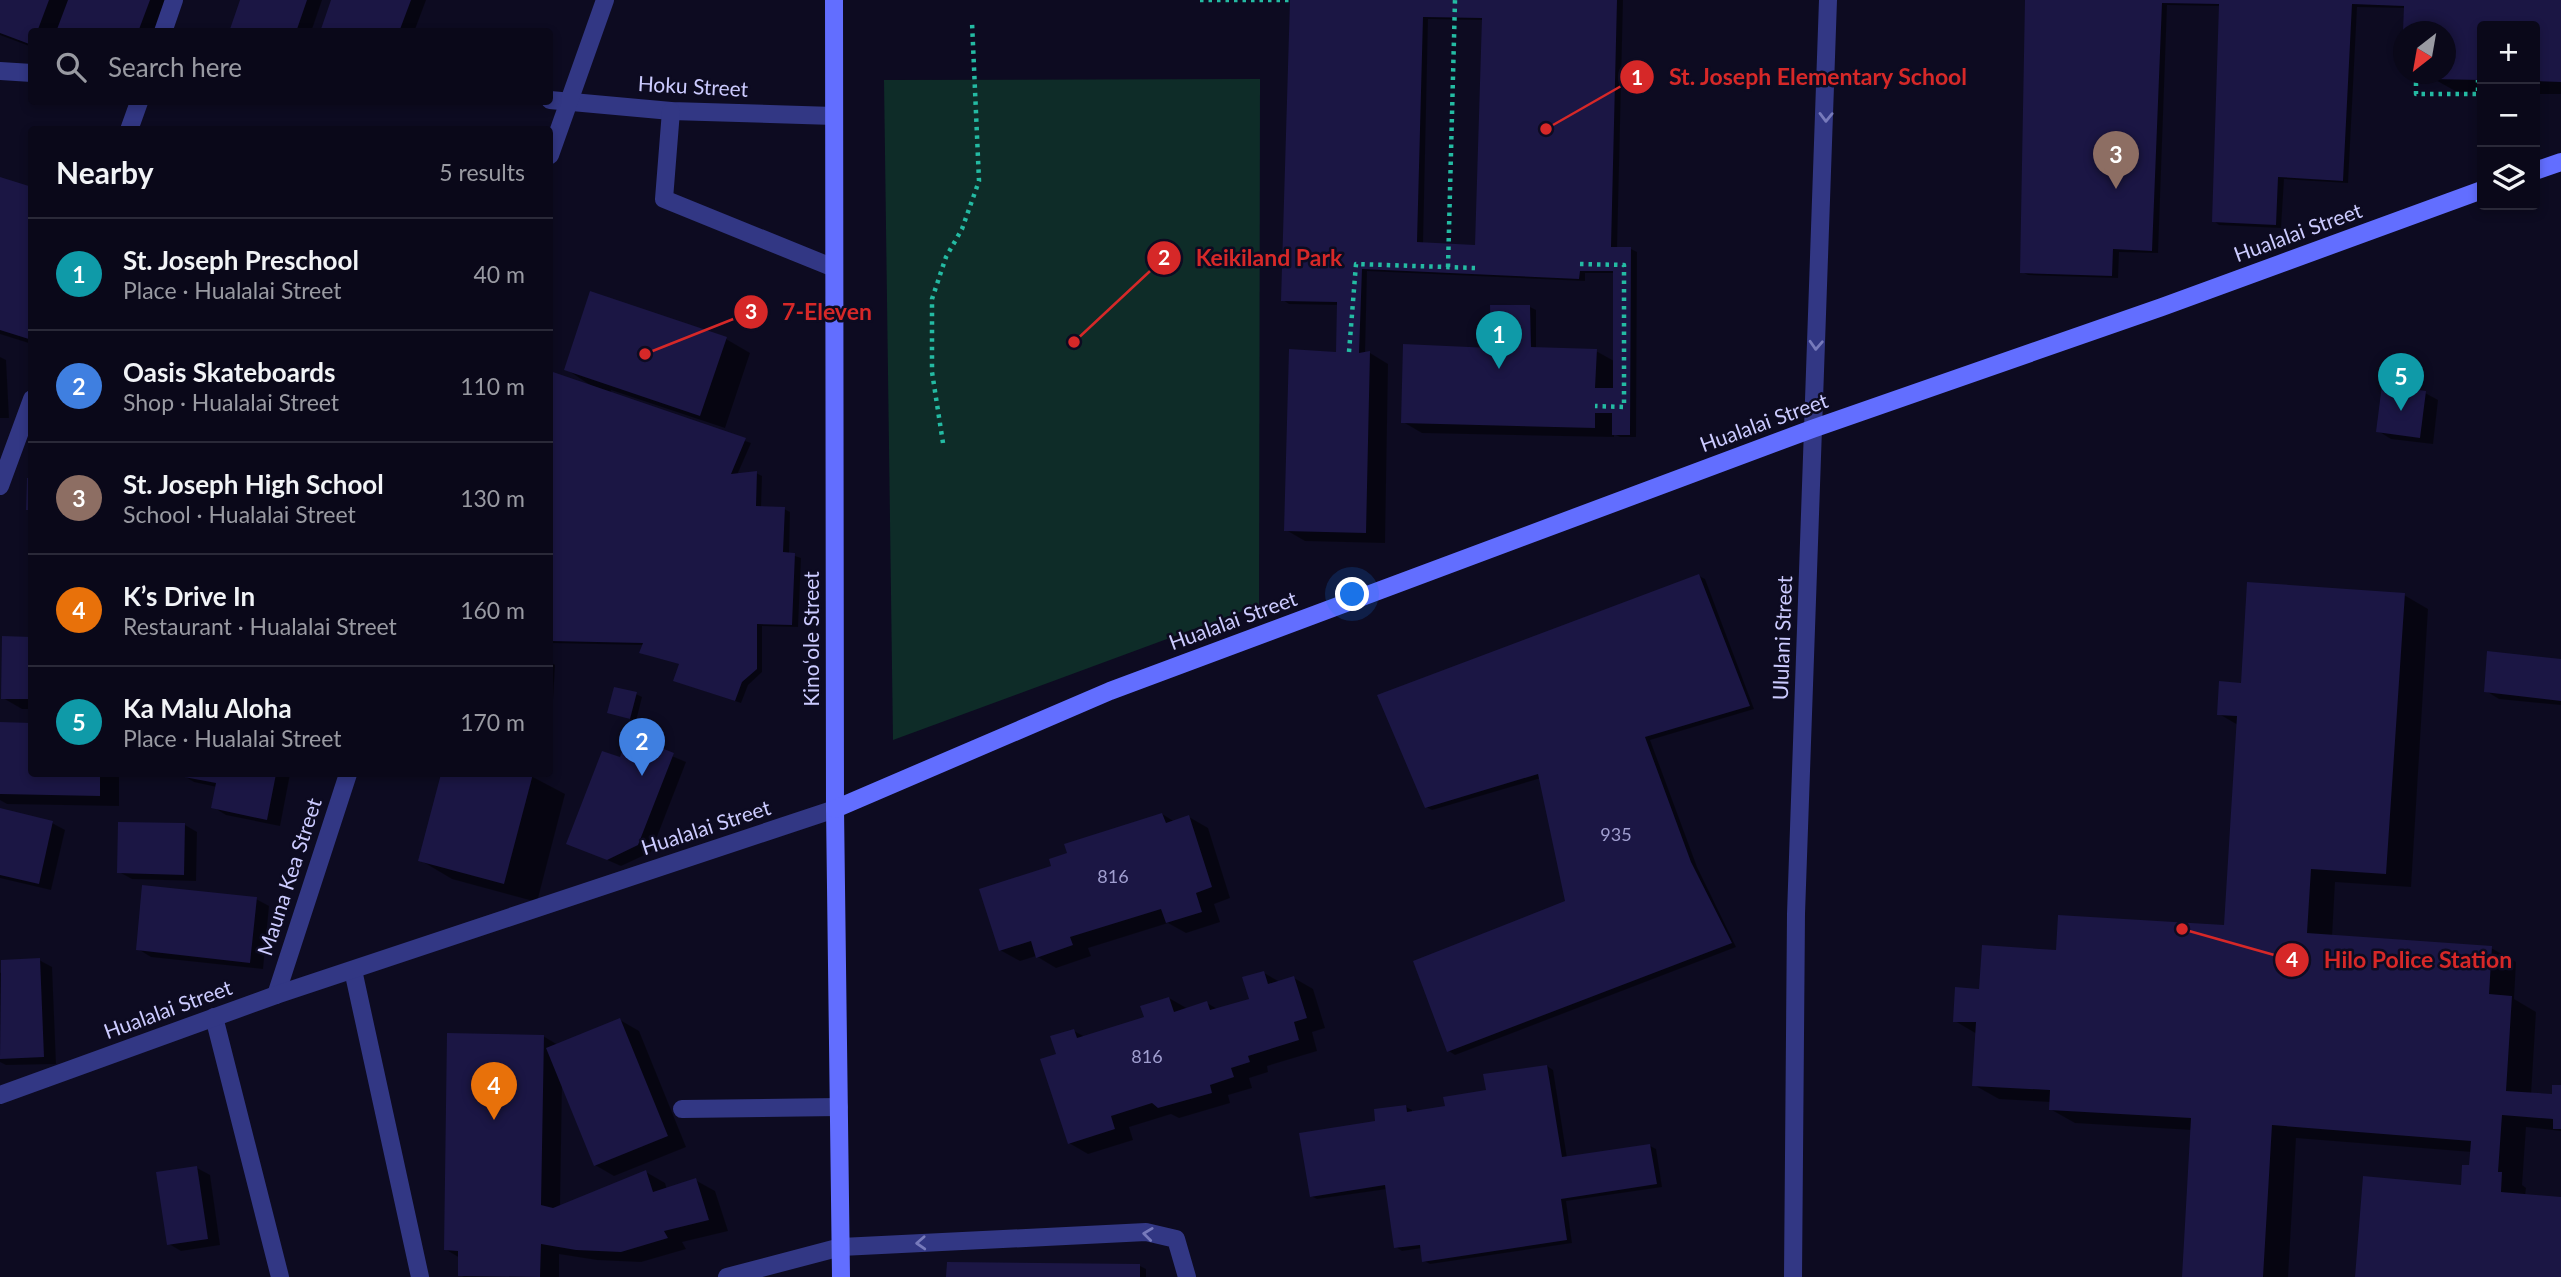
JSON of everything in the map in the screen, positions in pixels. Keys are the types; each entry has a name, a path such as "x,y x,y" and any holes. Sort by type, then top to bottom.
{"street":[{"path":"164,28 174,0"},
{"path":"553,135 558,101 605,0"},
{"name":"Kinoʻole Street","path":"834,0 835,809 841,1277"},
{"name":"Ululani Street","path":"1793,1277 1796,914 1828,0"},
{"path":"0,71 28,72"},
{"name":"Hoku Street","path":"558,101 671,111 834,116"},
{"path":"130,126 138,105"},
{"path":"671,111 664,199 834,268"},
{"path":"2540,169 2561,162"},
{"name":"Hualalai Street","path":"0,1095 276,995 835,809 1110,691 1812,429 2162,307 2477,192"},
{"path":"0,486 28,410"},
{"name":"Mauna Kea Street","path":"276,995 347,777"},
{"path":"353,970 420,1277"},
{"path":"214,1017 280,1277"},
{"path":"682,1109 839,1107"},
{"path":"727,1277 841,1247 1146,1232 1176,1239 1187,1277"}],"path":[{"path":"1200,1 1290,0"},
{"path":"1448,267 1455,0"},
{"path":"943,443 932,372 930,323 932,299 946,257 966,220 979,181 972,22"},
{"path":"2416,84 2416,94 2478,94 2478,84"},
{"path":"1349,352 1351,289 1356,264 1475,268"},
{"path":"1580,264 1624,265 1624,407 1595,407"}],"green space":[{"path":"1260,79 1259,605 893,740 884,80"}],"building":[{"path":"0,0 49,0 38,28 28,28 28,44 0,33"},
{"path":"68,0 150,0 140,28 58,28"},
{"path":"240,0 307,0 297,28 230,28"},
{"path":"331,0 411,0 400,28 321,28"},
{"path":"1290,0 1617,0 1611,247 1631,247 1630,435 1612,435 1612,413 1595,413 1595,428 1401,423 1403,344 1491,348 1490,305 1530,305 1531,347 1597,349 1595,388 1613,388 1613,271 1580,271 1579,279 1362,269 1359,353 1370,351 1366,533 1284,531 1289,349 1336,352 1337,302 1281,301","holes":["1423,17 1482,18 1475,245 1417,242"]},
{"path":"2025,0 2561,0 2561,82 2540,81 2540,21 2477,21 2477,80 2456,79 2456,21 2403,21 2404,6 2352,4 2343,181 2278,177 2276,225 2212,222 2219,4 2162,3 2152,251 2113,249 2112,276 2020,273"},
{"path":"0,177 28,186 28,339 0,330"},
{"path":"590,291 727,337 700,416 564,370"},
{"path":"553,372 746,438 731,474 757,471 756,506 785,507 783,552 795,553 792,625 757,624 757,669 742,682 735,701 673,681 679,664 639,653 643,643 553,641"},
{"path":"2382,385 2426,391 2420,438 2376,432"},
{"path":"27,478 28,478 28,510"},
{"path":"1699,574 1750,706 1645,737 1691,862 1732,943 1447,1052 1413,961 1565,901 1538,774 1425,808 1377,695"},
{"path":"2247,582 2405,593 2386,874 2311,869 2307,933 2492,946 2489,994 2512,996 2506,1091 2552,1094 2552,1085 2561,1085 2561,1129 2553,1129 2553,1119 2502,1115 2498,1172 2502,1172 2501,1192 2561,1197 2561,1277 2355,1277 2363,1176 2461,1185 2462,1165 2469,1165 2471,1141 2272,1125 2263,1277 2182,1277 2191,1118 2049,1110 2050,1090 1972,1086 1976,1022 1953,1022 1955,987 1979,989 1982,945 2056,950 2058,915 2224,925 2237,716 2217,715 2219,681 2241,683"},
{"path":"2,636 28,637 28,699 1,699"},
{"path":"2487,651 2561,659 2561,701 2484,692"},
{"path":"614,687 637,692 630,719 607,713"},
{"path":"0,722 28,723 28,777 100,777 100,796 0,794"},
{"path":"628,735 674,753 638,845 607,860 566,844 602,751 620,757"},
{"path":"184,777 275,777 267,820 211,808 216,783"},
{"path":"440,777 532,777 504,884 418,861"},
{"path":"0,808 53,821 39,884 0,875"},
{"path":"1162,813 1166,823 1189,815 1212,887 1196,893 1202,912 1166,923 1161,909 1070,937 1073,945 1036,958 1031,941 999,951 979,889 1051,866 1049,859 1067,853 1064,844"},
{"path":"118,822 185,823 184,875 117,873"},
{"path":"142,885 257,897 250,963 136,950"},
{"path":"40,958 44,1057 0,1059 1,960"},
{"path":"1264,971 1268,984 1294,976 1307,1018 1294,1022 1299,1040 1248,1056 1250,1062 1231,1068 1234,1077 1210,1085 1212,1093 1158,1108 1152,1103 1111,1116 1115,1129 1068,1144 1040,1059 1056,1054 1050,1036 1074,1029 1077,1038 1144,1017 1140,1006 1169,997 1174,1012 1207,1001 1210,1010 1249,999 1242,977"},
{"path":"620,1018 668,1136 594,1166 546,1048"},
{"path":"447,1033 544,1035 541,1205 553,1208 646,1170 653,1192 696,1178 709,1220 664,1231 668,1238 621,1252 576,1250 541,1244 540,1277 458,1276 458,1251 444,1250"},
{"path":"1547,1065 1562,1157 1650,1144 1657,1184 1561,1199 1567,1240 1422,1262 1420,1245 1394,1248 1385,1185 1310,1197 1299,1133 1375,1121 1374,1109 1406,1105 1407,1112 1445,1106 1443,1097 1486,1090 1483,1074"},
{"path":"197,1166 208,1239 167,1245 156,1172"},
{"path":"947,1262 1140,1264 1140,1277 946,1277"}],"place":[{"name":"St. Joseph Elementary School","path":"1546,129"},
{"name":"St. Joseph High School","path":"2116,189"},
{"name":"Keikiland Park","path":"1074,342"},
{"name":"7-Eleven","path":"645,354"},
{"name":"St. Joseph Preschool","path":"1499,369"},
{"name":"Ka Malu Aloha","path":"2401,411"},
{"name":"Oasis Skateboards","path":"642,776"},
{"name":"Hilo Police Station","path":"2182,929"},
{"name":"K’s Drive In","path":"494,1120"}]}
